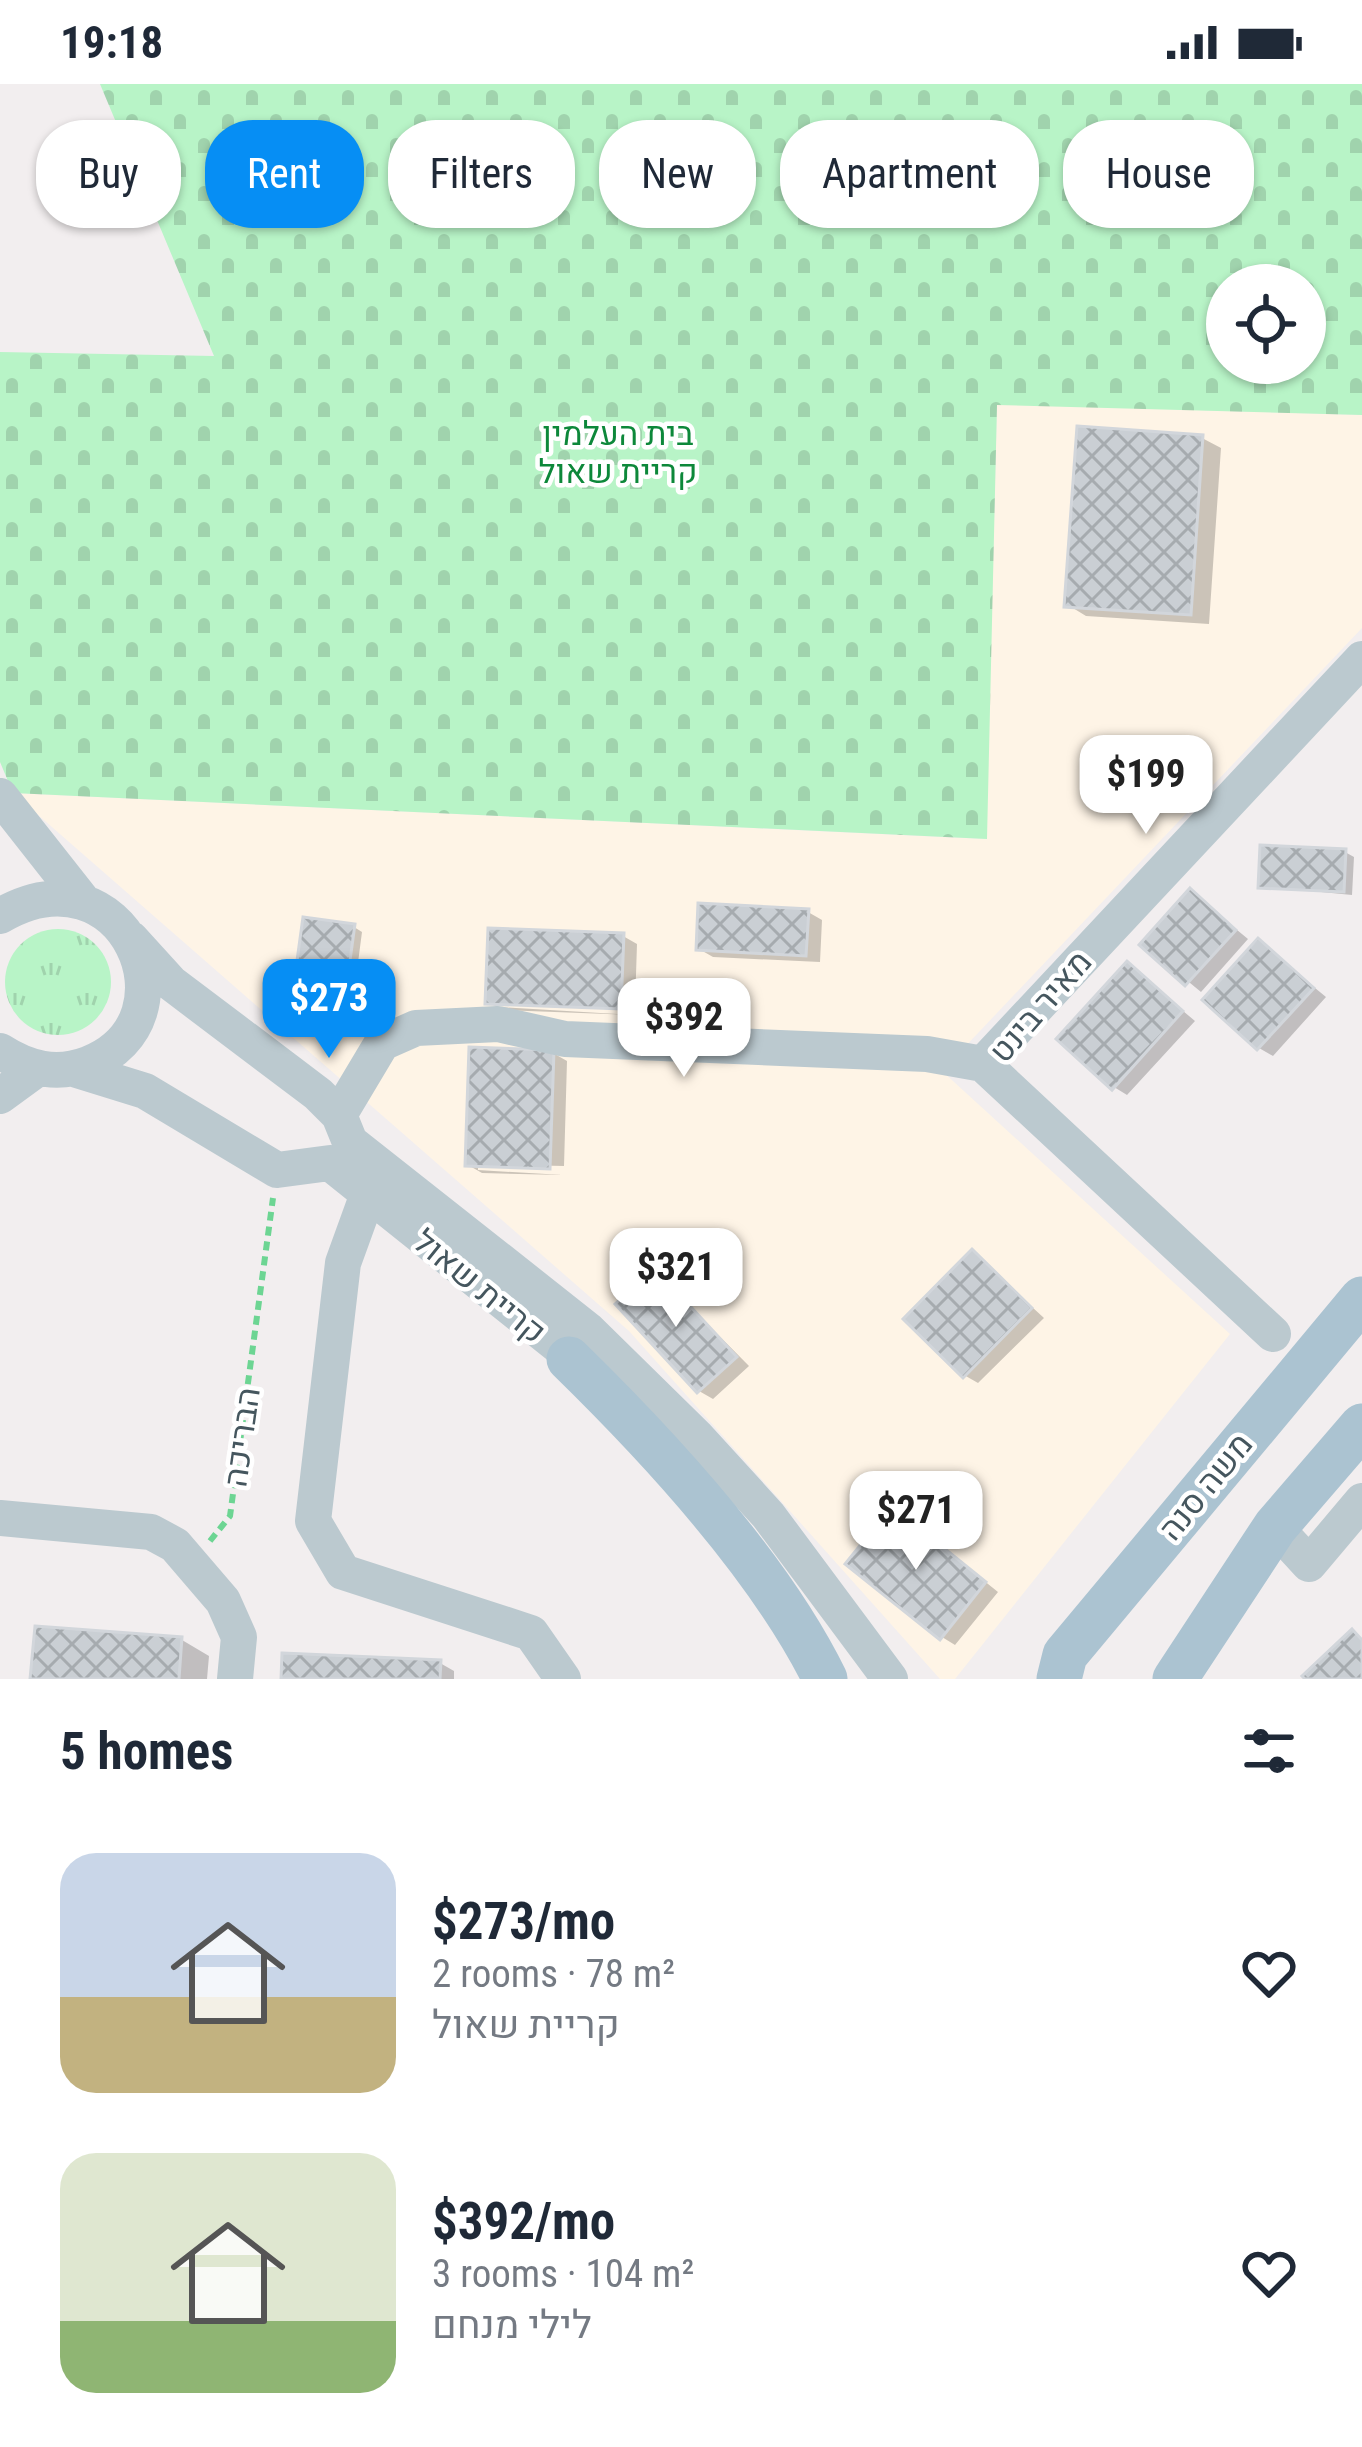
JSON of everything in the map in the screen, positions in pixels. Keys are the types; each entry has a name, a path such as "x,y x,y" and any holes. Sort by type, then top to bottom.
{"main road":[{"name":"משה סנה","path":"1058,1671 1362,1299"},
{"path":"569,1359 640,1430 755,1572 808,1645 824,1679"},
{"path":"1175,1679 1275,1527 1362,1426"}],"street":[{"name":"מאיר בינט","path":"1273,1334 982,1064 1362,659"},
{"name":"קריית שאול","path":"0,796 82,900 118,922 171,983 318,1094 368,1194 569,1359 698,1437"},
{"path":"0,916 24,901 53,896 82,900"},
{"path":"0,1096 116,1048 140,1008 141,961 131,939"},
{"path":"0,1051 146,1091 277,1170 340,1140 382,1043 416,1028 498,1024 565,1040 927,1054 982,1064"},
{"name":"קריית שאול","path":"340,1140 588,1330 698,1437 768,1515 890,1679"},
{"path":"368,1194 343,1264 314,1521 344,1573 531,1633 563,1679"},
{"path":"1275,1527 1309,1564 1362,1501"},
{"path":"0,1518 151,1532 193,1563 223,1600 238,1637 235,1679"}],"path":[{"name":"הבריכה","path":"193,1563 230,1516 277,1170"}],"shaded area":[{"path":"997,404 1362,415 1362,628 942,1071 1230,1334 955,1679 940,1679 629,1331 13,793 986,839"}],"green space":[{"name":"בית העלמין קריית שאול","path":"100,84 1362,84 1362,415 997,405 987,839 13,793 0,762 0,352 214,356 160,228 181,228 181,120 115,120"},
{"path":"58,929 78,933 95,945 107,962 111,982 107,1002 95,1019 78,1031 58,1035 38,1031 21,1019 9,1002 5,982 9,962 21,945 38,933"}],"building":[{"path":"1077,426 1203,435 1191,615 1064,607"},
{"path":"1260,845 1346,849 1344,892 1258,888"},
{"path":"1190,888 1236,930 1185,986 1139,945"},
{"path":"698,903 809,909 806,956 696,950"},
{"path":"303,917 355,924 348,975 296,968"},
{"path":"488,928 624,933 621,1009 485,1004"},
{"path":"1258,938 1314,988 1257,1050 1202,1000"},
{"path":"1127,961 1183,1011 1112,1090 1056,1039"},
{"path":"469,1047 554,1050 550,1169 465,1166"},
{"path":"972,1249 1032,1308 963,1378 903,1319"},
{"path":"655,1268 737,1357 697,1393 615,1304"},
{"path":"892,1506 986,1582 940,1640 845,1564"},
{"path":"35,1626 182,1637 179,1679 30,1679"},
{"path":"1352,1629 1362,1640 1362,1679 1302,1676"},
{"path":"282,1653 441,1660 440,1679 281,1679"}]}
